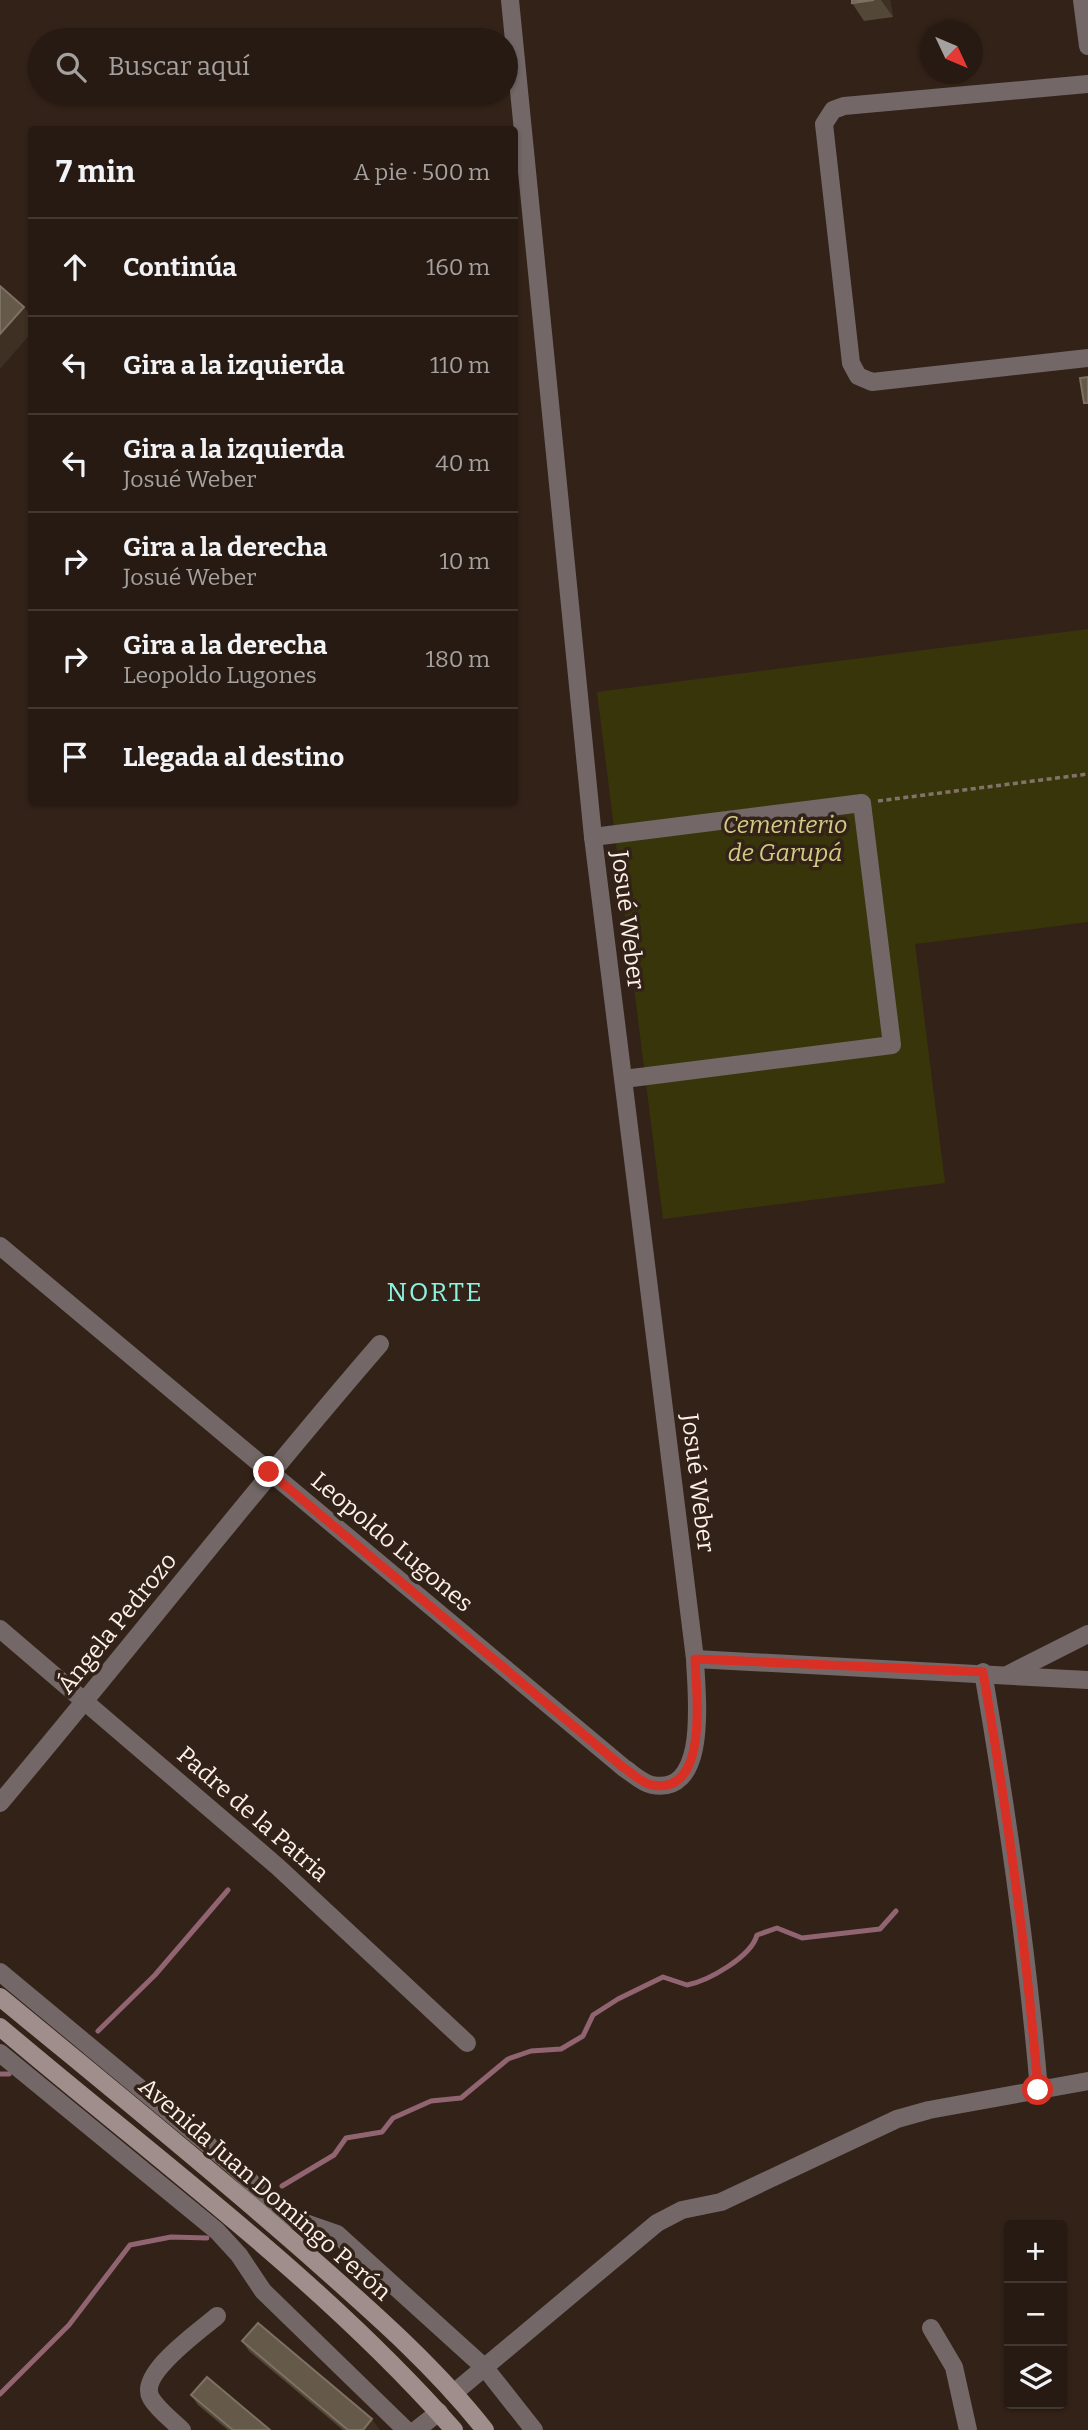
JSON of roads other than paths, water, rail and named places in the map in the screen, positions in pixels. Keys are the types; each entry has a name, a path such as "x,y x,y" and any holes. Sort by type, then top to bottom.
{"main road":[{"name":"Avenida Juan Domingo Perón","path":"0,1997 262,2215 356,2297 455,2392 485,2430"},
{"name":"Avenida Juan Domingo Perón","path":"0,2027 105,2117 234,2220 439,2412 454,2430"}],"street":[{"name":"Josué Weber","path":"510,0 513,28"},
{"path":"1082,0 1088,46"},
{"name":"Josué Weber","path":"518,81 593,837 695,1659 698,1741 685,1774 667,1785 650,1785 624,1768"},
{"path":"1088,84 844,106 834,110 824,124 851,363 858,376 872,382 1088,358"},
{"path":"593,837 862,803 892,1045 624,1079"},
{"name":"Leopoldo Lugones","path":"0,1247 624,1768"},
{"name":"Ángela Pedrozo","path":"0,1803 85,1702 269,1472 380,1344"},
{"name":"Padre de la Patria","path":"0,1629 278,1867 467,2043"},
{"path":"1009,1674 1088,1634"},
{"path":"695,1659 983,1672 1088,1680"},
{"path":"983,1672 1011,1835 1028,1972 1038,2090"},
{"path":"0,1972 230,2163 291,2218 337,2234 485,2368 534,2430"},
{"path":"0,2053 217,2231 239,2255 264,2291 405,2430"},
{"path":"455,2392 657,2222 682,2210 721,2202 897,2119 929,2110 1088,2081"},
{"path":"182,2430 150,2396 148,2386 154,2372 217,2316"},
{"path":"931,2328 954,2367 968,2430"},
{"path":"416,2430 439,2412"}],"waterway":[{"path":"98,2031 155,1975 228,1890"},
{"path":"282,2186 334,2155 346,2138 382,2132 393,2118 431,2101 461,2098 508,2059 531,2051 561,2049 583,2036 593,2015 618,1999 663,1977 687,1985 706,1979 738,1959 757,1935 777,1928 802,1938 880,1929 896,1911"},
{"path":"0,2074 9,2074"},
{"path":"0,2394 69,2325 130,2245 171,2237 207,2238"}],"district":[{"name":"NORTE","path":"435,1292"}],"park label":[{"name":"Cementerio de Garupá","path":"785,839"}]}
